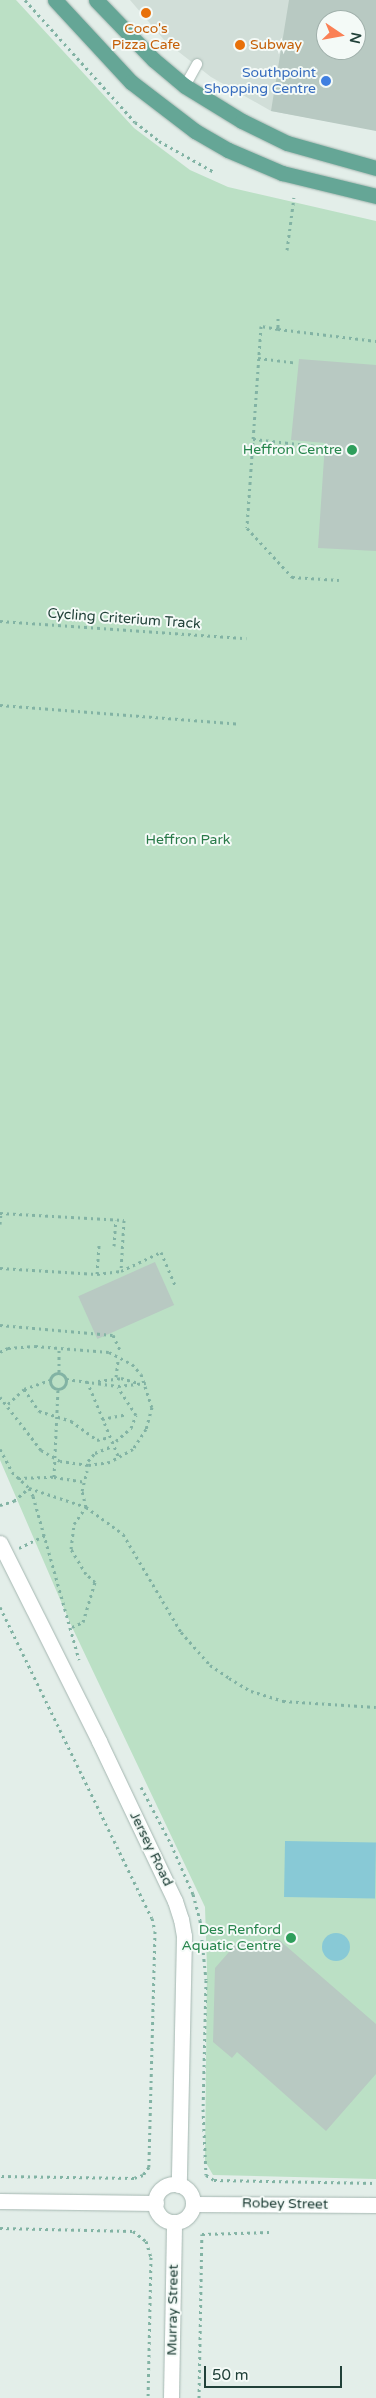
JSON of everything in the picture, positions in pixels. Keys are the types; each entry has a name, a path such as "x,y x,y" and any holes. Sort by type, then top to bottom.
{"main road":[{"path":"54,0 131,82 195,131 228,150 282,173 376,196"},
{"path":"98,1 154,60 185,86 242,121 287,143 376,168"}],"street":[{"name":"Jersey Road","path":"3,1549 175,1901 180,1919 184,1936 179,2185"},
{"path":"179,2185 190,2192 193,2204 185,2218 174,2222 159,2214 156,2203 163,2188 179,2185"},
{"path":"0,2201 156,2203"},
{"name":"Robey Street","path":"193,2204 376,2205"},
{"name":"Murray Street","path":"171,2398 174,2222"}],"lane":[{"path":"185,86 197,64"}],"path":[{"path":"25,0 135,122 159,141 214,172"},
{"path":"287,250 294,197"},
{"path":"278,318 278,329"},
{"path":"339,580 292,577 247,528 261,326 376,341"},
{"path":"258,358 296,362"},
{"path":"253,439 325,447"},
{"name":"Cycling Criterium Track","path":"0,621 246,638"},
{"path":"0,705 240,724"},
{"path":"0,1224 1,1213 124,1220 121,1271"},
{"path":"114,1246 116,1220"},
{"path":"97,1274 99,1245"},
{"path":"0,1268 97,1274 121,1271 161,1252 175,1285"},
{"path":"0,1325 113,1335 121,1352"},
{"path":"0,1352 20,1346 109,1352 120,1356 132,1364 146,1383 152,1407 150,1419 140,1440 119,1458 88,1466 55,1458 33,1443 8,1404 0,1397"},
{"path":"59,1348 59,1372 66,1379 97,1381 121,1378 139,1383"},
{"path":"116,1377 118,1360"},
{"path":"8,1404 24,1389 50,1380 59,1372"},
{"path":"50,1380 53,1387 58,1389 64,1387 66,1379"},
{"path":"87,1381 119,1458"},
{"path":"97,1381 118,1386 146,1383"},
{"path":"116,1441 131,1428 136,1415 118,1388"},
{"path":"24,1389 39,1411 80,1425 97,1440 110,1437"},
{"path":"54,1477 58,1389"},
{"path":"120,1398 123,1395"},
{"path":"102,1418 127,1414"},
{"path":"88,1461 95,1453 110,1447"},
{"path":"0,1449 18,1478 29,1488 86,1507 123,1534 181,1632 210,1665 228,1678 251,1691 284,1701 376,1707"},
{"path":"72,1627 83,1622 95,1582 86,1574 71,1549 74,1524 86,1507 82,1491 86,1482 87,1471"},
{"path":"18,1478 54,1477 86,1482"},
{"path":"0,1506 14,1501 29,1488"},
{"path":"3,1549 46,1535"},
{"path":"0,1607 152,1918 155,1931 152,2159 143,2175 134,2178 0,2176"},
{"path":"206,2175 214,2180 376,2183"},
{"path":"0,2228 133,2230 146,2240 150,2257 148,2398"},
{"path":"199,2398 202,2234 269,2232"}],"shaded area":[{"path":"130,0 376,0 376,130 271,111 211,77 166,42"}],"green space":[{"name":"Heffron Park","path":"0,0 16,0 134,128 190,170 228,187 376,221 376,2179 213,2175 205,2161 207,1969 205,1907 72,1627 0,1460"}],"water":[{"path":"285,1841 376,1843 375,1899 284,1897"},
{"path":"336,1933 346,1937 350,1947 346,1957 336,1961 326,1957 322,1947 326,1937"}],"building":[{"name":"Southpoint Shopping Centre","path":"289,0 376,0 376,131 271,111"},
{"name":"Heffron Centre","path":"299,359 376,365 376,551 318,548 325,443 291,440"},
{"path":"155,1262 174,1305 97,1339 78,1296"},
{"path":"278,1939 376,2024 376,2074 326,2131 237,2052 232,2058 213,2042 215,1968 236,1944"}],"place":[{"name":"Coco's Pizza Cafe","path":"146,13"},
{"name":"Subway","path":"240,45"},
{"name":"Southpoint Shopping Centre","path":"326,81"},
{"name":"Heffron Centre","path":"352,450"},
{"name":"Des Renford Aquatic Centre","path":"291,1938"}]}
